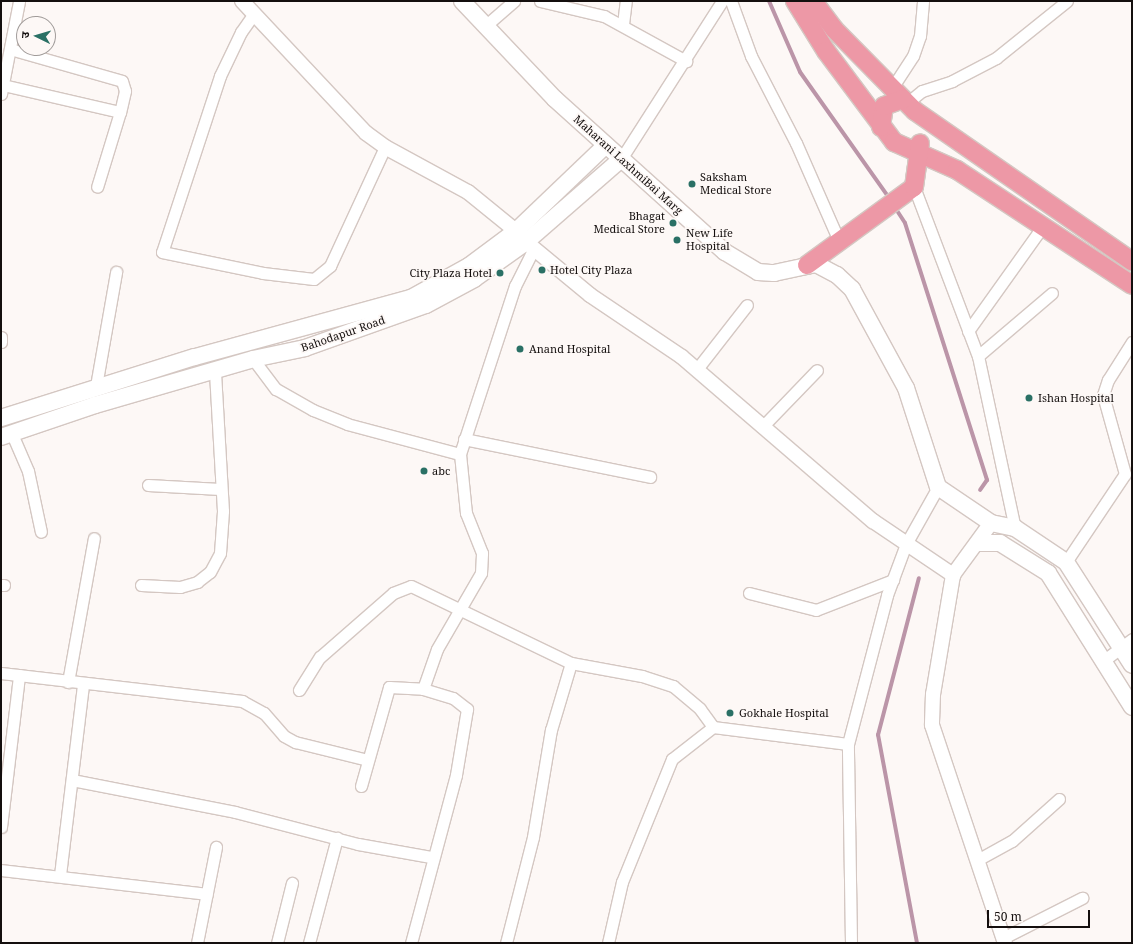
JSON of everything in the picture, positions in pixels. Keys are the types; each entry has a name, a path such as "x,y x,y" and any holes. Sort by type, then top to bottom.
{"main road":[{"name":"Maharani LaxhmiBai Marg","path":"462,1 484,27 606,145 744,265 758,272 774,273 816,264 837,275 852,289 906,388 938,487"},
{"path":"795,1 826,51 881,127 914,148 957,170 1132,285"},
{"path":"812,1 834,29 901,97 926,119 1132,261"},
{"path":"881,127 884,106 901,97"},
{"path":"807,265 893,204 914,187 914,148 926,119"},
{"path":"1,418 96,386 411,298 469,266 525,241 606,145"},
{"name":"Bahodapur Road","path":"7,436 95,405 215,372 253,359 305,348 426,305 474,279 525,241 622,159"},
{"path":"938,487 991,523 1016,528 1066,562 1127,644 1132,665"},
{"path":"980,543 1000,544 1048,573 1132,707"}],"street":[{"path":"19,1 2,92 120,112"},
{"path":"242,1 253,15 340,109 385,147 468,192 590,295 697,369 833,490 906,544 953,576"},
{"path":"484,27 514,1"},
{"path":"540,1 622,24 686,61"},
{"path":"622,24 626,1"},
{"path":"622,159 686,61 722,1"},
{"path":"731,1 751,56 796,143 840,242"},
{"path":"901,97 920,36 923,1"},
{"path":"901,97 952,81 996,58 1067,1"},
{"path":"253,15 241,32 220,76 162,252 263,273 314,279 330,266 385,147"},
{"path":"10,49 122,81 124,91 120,112 97,187"},
{"path":"914,187 978,356 1016,528"},
{"path":"968,331 1043,226"},
{"path":"423,689 437,649 458,608 480,573 482,562 466,513 460,454 515,286 525,241"},
{"path":"96,386 116,272"},
{"path":"978,356 1052,293"},
{"path":"697,369 747,305"},
{"path":"1,337 1,342"},
{"path":"1066,562 1125,474 1103,395 1108,380 1132,342"},
{"path":"253,359 276,389 313,410 347,424 460,454"},
{"path":"762,427 817,370"},
{"path":"141,585 180,587 197,582 210,572 220,553 223,511 220,489 215,372"},
{"path":"7,436 35,494 41,532"},
{"path":"464,439 650,476"},
{"path":"148,485 220,489"},
{"path":"851,943 848,744 868,660 893,580 906,544 938,487"},
{"path":"991,523 980,543 953,576 934,694 932,725 979,860 1004,940 1082,898"},
{"path":"68,682 94,538"},
{"path":"750,593 816,610 893,580"},
{"path":"299,690 320,657 403,587 421,588 528,645 572,663 642,676 673,686 700,709 713,727"},
{"path":"1103,660 1127,644"},
{"path":"506,943 531,844 551,730 572,663"},
{"path":"1,673 83,684 242,701 264,713 284,736 295,742 368,760"},
{"path":"1,827 4,769 19,675"},
{"path":"60,875 83,684"},
{"path":"362,786 389,687 423,689 453,698 467,709 456,775 431,857 411,943"},
{"path":"608,943 622,882 672,759 713,727 848,744"},
{"path":"72,780 235,812 337,838 431,857"},
{"path":"979,860 1012,841 1059,799"},
{"path":"309,943 337,838"},
{"path":"197,943 208,894 216,847"},
{"path":"1,870 60,875 208,894"},
{"path":"277,943 292,883"}],"waterway":[{"path":"769,1 800,72 890,199"},
{"path":"894,206 905,223 987,480 980,490"},
{"path":"917,943 878,735 919,578"}],"place":[{"name":"Saksham Medical Store","path":"692,184"},
{"name":"Bhagat Medical Store","path":"673,223"},
{"name":"New Life Hospital","path":"677,240"},
{"name":"Hotel City Plaza","path":"542,270"},
{"name":"City Plaza Hotel","path":"500,273"},
{"name":"Anand Hospital","path":"520,349"},
{"name":"Ishan Hospital","path":"1029,398"},
{"name":"abc","path":"424,471"},
{"name":"Gokhale Hospital","path":"730,713"}]}
